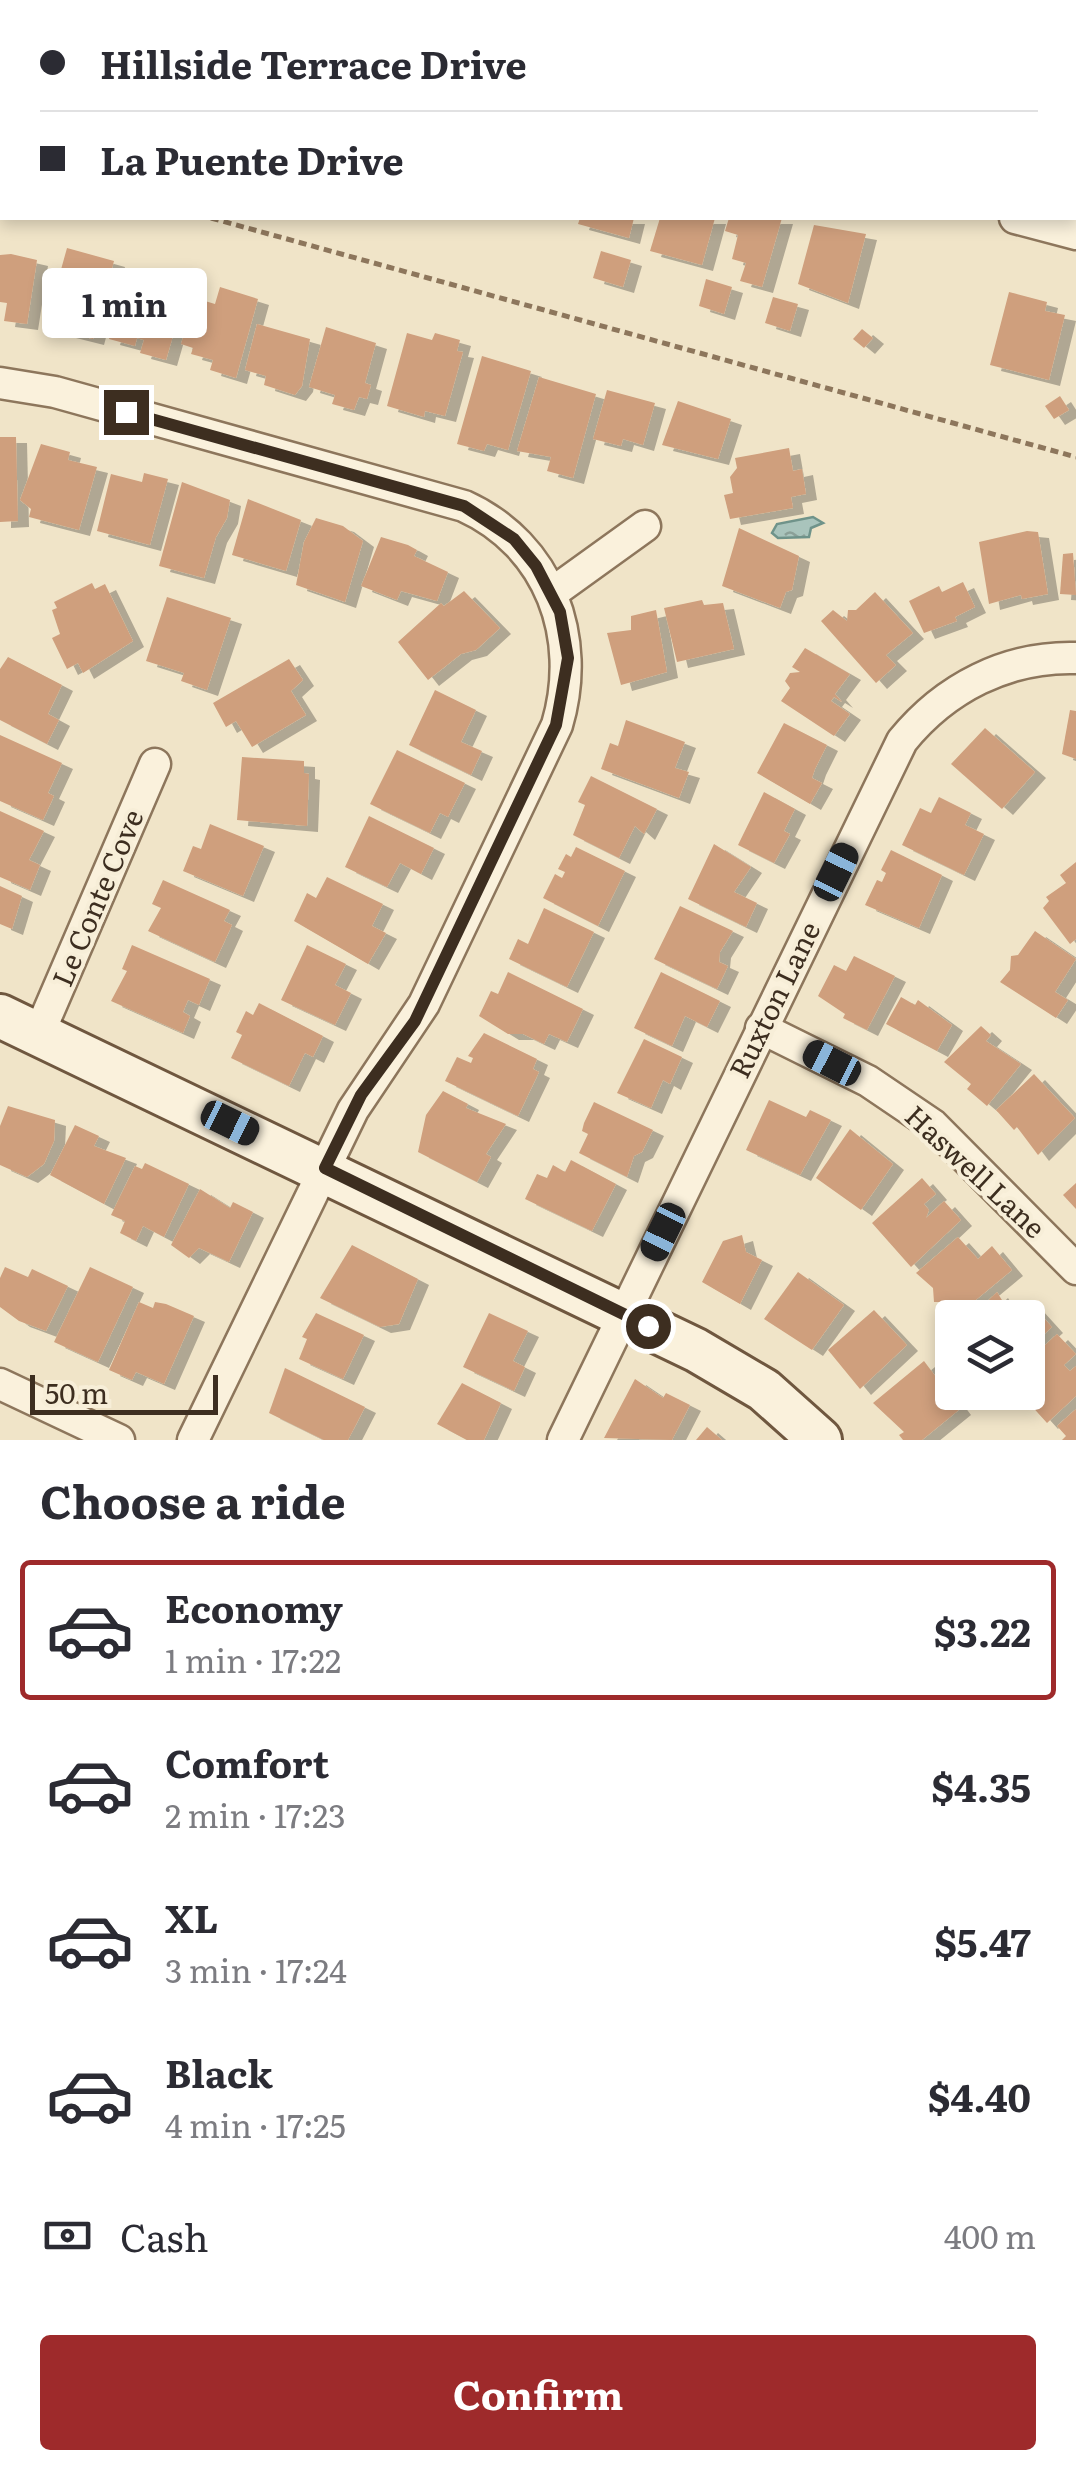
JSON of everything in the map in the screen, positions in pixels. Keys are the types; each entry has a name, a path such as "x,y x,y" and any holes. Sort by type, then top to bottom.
{"street":[{"path":"1023,220 1076,234"},
{"path":"0,383 55,392 464,506 514,539 552,593 568,658 556,725 415,1021 361,1095 193,1440"},
{"path":"552,593 645,526"},
{"name":"Ruxton Lane","path":"563,1440 869,804 918,722 965,686 996,672 1027,662 1076,658"},
{"name":"Le Conte Cove","path":"40,1032 155,764"},
{"path":"0,1016 624,1314 764,1390 820,1440"},
{"name":"Haswell Lane","path":"761,1028 868,1081 933,1124 1076,1270"},
{"path":"0,1384 118,1440"}],"path":[{"path":"218,220 1076,457"}],"water":[{"path":"813,517 823,523 811,528 809,537 778,538 772,533 777,524"}],"building":[{"path":"579,220 634,220 629,238 578,224"},
{"path":"659,220 714,220 702,265 650,251"},
{"path":"728,220 781,220 762,287 740,281 746,263 732,259 738,235 725,231"},
{"path":"814,225 866,234 848,303 798,284"},
{"path":"67,248 114,261 93,339 45,327"},
{"path":"601,251 631,260 623,287 593,278"},
{"path":"0,255 37,260 27,324 4,321 7,303 0,302"},
{"path":"167,268 190,277 166,360 140,353 144,340 137,338 135,346 109,339 128,272 158,280"},
{"path":"706,279 732,287 724,314 699,306"},
{"path":"220,287 258,299 236,378 210,370 213,360 191,354 193,348 181,344 195,298 215,304"},
{"path":"1009,292 1047,302 1045,311 1065,315 1049,380 990,365"},
{"path":"773,297 798,304 790,331 765,323"},
{"path":"257,324 310,339 302,386 295,395 264,385 266,376 245,370"},
{"path":"326,327 376,343 365,383 371,385 367,399 359,397 354,410 332,404 335,395 309,387"},
{"path":"862,329 873,338 864,348 853,339"},
{"path":"407,333 432,340 435,333 460,340 457,351 463,352 445,416 425,411 424,417 387,406"},
{"path":"482,356 531,371 508,450 487,444 484,451 457,444"},
{"path":"539,377 596,394 573,478 547,471 551,457 517,451"},
{"path":"607,390 655,403 643,445 623,439 621,446 593,439"},
{"path":"1060,396 1069,410 1054,419 1045,406"},
{"path":"678,401 731,419 718,459 662,445"},
{"path":"0,437 16,437 18,521 0,522"},
{"path":"41,444 70,452 68,460 97,467 79,530 29,517 31,509 20,500"},
{"path":"789,448 793,471 802,469 806,494 791,497 793,508 730,519 724,495 733,493 730,477 737,468 735,458"},
{"path":"144,473 168,479 150,545 97,531 111,474 142,482"},
{"path":"182,482 230,500 204,578 159,566"},
{"path":"248,499 301,520 286,571 232,555"},
{"path":"316,518 343,526 363,541 345,602 296,585 304,542"},
{"path":"739,528 799,556 792,590 786,592 780,608 722,586"},
{"path":"1038,532 1048,594 1022,599 1021,595 989,604 979,542"},
{"path":"381,537 408,545 417,550 414,556 448,572 437,601 401,591 397,600 361,586"},
{"path":"1073,553 1076,595 1060,594 1063,554"},
{"path":"963,582 975,607 955,617 957,621 924,633 909,601 939,586 942,592"},
{"path":"92,583 95,589 105,584 133,641 83,673 78,663 67,669 52,638 60,634 52,610 57,608 54,602"},
{"path":"464,591 500,628 476,650 461,654 428,680 398,642 441,603 444,606"},
{"path":"875,592 913,633 886,655 896,665 876,683 821,621 833,610 847,621 848,610 856,610"},
{"path":"167,597 231,618 207,690 181,681 184,673 146,661"},
{"path":"702,600 704,605 723,603 734,649 677,662 664,608"},
{"path":"656,610 667,672 621,685 607,633 631,630 631,616"},
{"path":"805,648 850,674 835,694 842,702 834,697 831,701 850,714 834,736 781,701 790,688 785,681 790,673 800,672 792,667"},
{"path":"8,657 62,685 48,714 59,720 47,744 0,720 0,669"},
{"path":"289,659 303,680 291,691 306,715 252,747 236,721 226,727 213,703"},
{"path":"435,690 476,710 461,742 482,751 471,775 409,745"},
{"path":"1070,710 1076,711 1076,759 1062,754"},
{"path":"626,720 685,742 675,768 689,772 679,798 601,769 610,743 618,746"},
{"path":"784,723 827,745 812,778 822,783 810,804 757,773"},
{"path":"985,728 1035,772 1002,809 951,764"},
{"path":"0,735 62,763 48,793 54,796 43,820 0,801"},
{"path":"397,750 465,783 448,817 440,813 430,833 370,804"},
{"path":"242,757 304,761 304,773 309,774 307,826 237,820"},
{"path":"591,776 657,809 644,834 635,826 619,858 573,835 585,805 578,802"},
{"path":"764,792 795,809 784,831 790,834 774,863 738,845"},
{"path":"939,797 971,813 965,825 984,834 964,875 902,845 920,808 931,813"},
{"path":"0,811 44,831 29,860 40,865 30,890 0,877"},
{"path":"369,816 434,848 421,874 400,863 387,887 345,867"},
{"path":"210,824 264,846 243,896 183,871 193,846 201,849"},
{"path":"714,844 751,867 734,892 757,903 746,927 688,899"},
{"path":"576,847 625,871 598,926 543,898 555,874 562,878 565,872 558,869 566,854 571,857"},
{"path":"891,850 942,875 919,928 865,905 877,880 882,882 886,873 881,870"},
{"path":"1076,862 1076,939 1070,944 1043,908 1049,901 1046,897 1066,883 1060,875"},
{"path":"327,877 383,904 372,926 386,933 368,964 294,921 307,893 316,898"},
{"path":"163,880 230,910 224,921 232,925 215,962 148,931 161,908 152,904"},
{"path":"0,886 22,896 12,929 0,924"},
{"path":"680,906 733,931 720,952 719,962 728,966 717,989 654,959"},
{"path":"544,908 594,932 567,987 509,959 518,939 528,944"},
{"path":"1035,931 1076,959 1055,992 1068,1000 1056,1018 1000,982 1010,970 1011,956 1018,955"},
{"path":"132,945 210,979 199,1005 188,1000 183,1012 190,1016 183,1033 111,1001 127,971 122,969"},
{"path":"307,945 346,964 335,985 351,993 335,1025 281,1000"},
{"path":"854,956 895,976 867,1030 843,1018 845,1014 818,996 834,965 846,971"},
{"path":"508,972 583,1009 567,1042 549,1034 544,1044 523,1034 508,1034 479,1016 491,991 498,994"},
{"path":"661,972 720,1001 707,1027 685,1016 672,1046 634,1028"},
{"path":"901,997 915,1005 918,1000 952,1025 937,1051 886,1024"},
{"path":"259,1003 323,1036 313,1057 305,1053 289,1086 231,1058 242,1035 236,1032 246,1011 253,1015"},
{"path":"981,1026 991,1035 986,1041 1021,1064 987,1106 967,1089 971,1084 944,1062"},
{"path":"484,1033 537,1059 533,1069 539,1072 518,1116 445,1081 457,1057 471,1063 473,1058 468,1056"},
{"path":"644,1039 682,1057 670,1084 663,1080 651,1108 617,1093"},
{"path":"1034,1074 1075,1118 1038,1155 1017,1127 1014,1130 996,1110"},
{"path":"443,1091 468,1104 466,1108 506,1124 486,1154 491,1157 477,1182 418,1152 426,1115"},
{"path":"769,1100 806,1117 810,1110 831,1120 800,1175 746,1150"},
{"path":"594,1102 653,1130 642,1152 634,1156 627,1177 579,1153 588,1134 582,1131 584,1123"},
{"path":"8,1106 55,1120 54,1141 44,1164 27,1177 0,1165 0,1126"},
{"path":"75,1125 99,1136 94,1146 126,1158 104,1204 50,1175"},
{"path":"850,1129 893,1164 861,1210 816,1178"},
{"path":"571,1160 616,1184 592,1231 525,1199 537,1174 547,1178 553,1165 565,1172"},
{"path":"145,1163 189,1184 164,1237 143,1226 136,1241 120,1233 125,1221 111,1215 135,1166 142,1169"},
{"path":"922,1178 936,1194 924,1204 929,1210 926,1218 944,1201 961,1220 911,1267 872,1223"},
{"path":"1076,1183 1076,1209 1063,1195"},
{"path":"200,1189 230,1208 233,1202 253,1212 229,1262 199,1248 189,1258 171,1245"},
{"path":"742,1235 746,1252 762,1260 740,1304 702,1282 723,1241"},
{"path":"958,1237 978,1259 992,1246 1012,1270 976,1300 935,1302 933,1288 916,1273"},
{"path":"352,1245 418,1279 399,1324 380,1327 320,1298"},
{"path":"5,1267 28,1277 32,1269 68,1286 46,1331 19,1321 0,1307 0,1278"},
{"path":"90,1267 133,1287 98,1362 54,1342"},
{"path":"798,1272 844,1305 812,1350 764,1319"},
{"path":"139,1302 153,1308 155,1302 166,1304 194,1316 164,1384 136,1372 132,1380 109,1370"},
{"path":"874,1310 907,1345 860,1389 828,1350"},
{"path":"316,1313 364,1335 343,1379 299,1359 307,1339 302,1337"},
{"path":"489,1313 528,1331 513,1361 525,1367 514,1391 463,1367"},
{"path":"1057,1334 1076,1354 1064,1365 1070,1371 1076,1366 1076,1396 1047,1423 1035,1410 1045,1410 1045,1345"},
{"path":"924,1361 935,1376 935,1410 959,1410 922,1440 903,1440 899,1435 904,1432 873,1403"},
{"path":"285,1368 365,1407 348,1440 324,1440 269,1413"},
{"path":"635,1379 663,1398 666,1393 690,1405 672,1440 604,1438"},
{"path":"462,1383 501,1403 484,1440 467,1440 437,1424"},
{"path":"1076,1409 1076,1440 1062,1440 1066,1436 1057,1426"},
{"path":"707,1427 722,1440 696,1440"}],"route":[{"path":"126,412 464,506 493,521 514,539 552,593 565,631 568,658 556,725 415,1021 361,1095 325,1168 648,1326"}]}
